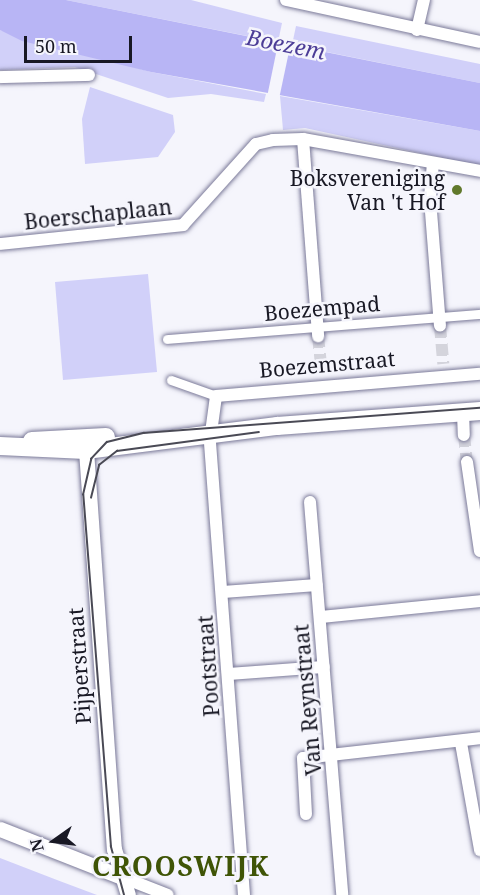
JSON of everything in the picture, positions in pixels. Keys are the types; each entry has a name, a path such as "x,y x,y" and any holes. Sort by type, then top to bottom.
{"main road":[{"path":"86,444 472,412"}],"street":[{"path":"286,0 480,42"},
{"path":"417,30 424,0"},
{"path":"0,76 90,75"},
{"path":"318,331 303,139 480,171"},
{"name":"Boerschaplaan","path":"0,244 183,225 256,144 273,140 303,139"},
{"path":"433,163 430,199 439,321"},
{"name":"Boezempad","path":"167,339 318,331 439,321 480,314"},
{"path":"443,364 443,377"},
{"path":"322,374 322,387"},
{"name":"Boezemstraat","path":"216,396 480,374"},
{"path":"171,380 216,396 209,434"},
{"path":"465,435 472,412"},
{"name":"Pootstraat","path":"209,434 223,592 244,895"},
{"name":"Pijperstraat","path":"86,444 113,842 128,895"},
{"path":"467,462 475,492 480,551"},
{"name":"Van Reynstraat","path":"310,502 342,895"},
{"path":"223,592 317,585"},
{"path":"321,617 480,601"},
{"path":"228,674 324,668"},
{"path":"306,814 303,758 331,752 461,743 480,738"},
{"path":"461,743 480,850"},
{"path":"0,829 168,895"}],"shaded area":[{"path":"0,0 66,0 480,83 480,131 151,72 22,41 0,30"},
{"path":"66,0 191,0 282,23 278,42"},
{"path":"296,26 480,64 480,83 292,45"},
{"path":"0,30 151,72 266,94 264,102 211,94 168,98 75,67 0,70"},
{"path":"90,87 173,115 175,132 158,157 85,164 82,119"},
{"path":"280,96 480,131 480,166 305,128 283,130"},
{"path":"148,274 157,372 63,380 55,282"},
{"path":"0,858 57,880 97,895 0,895"}],"pier":[{"path":"279,39 291,42 279,99 267,97"}],"tunnel":[{"path":"440,326 443,364"},
{"path":"318,336 322,374"},
{"path":"464,435 467,462"}],"tram line":[{"path":"124,895 111,847 83,495 91,459 107,442 144,433 480,408"},
{"path":"91,498 99,465 117,451 259,432"}],"place":[{"name":"Boksvereniging Van 't Hof","path":"457,190"}],"district":[{"name":"CROOSWIJK","path":"181,866"}],"water label":[{"name":"Boezem","path":"286,44"}]}
